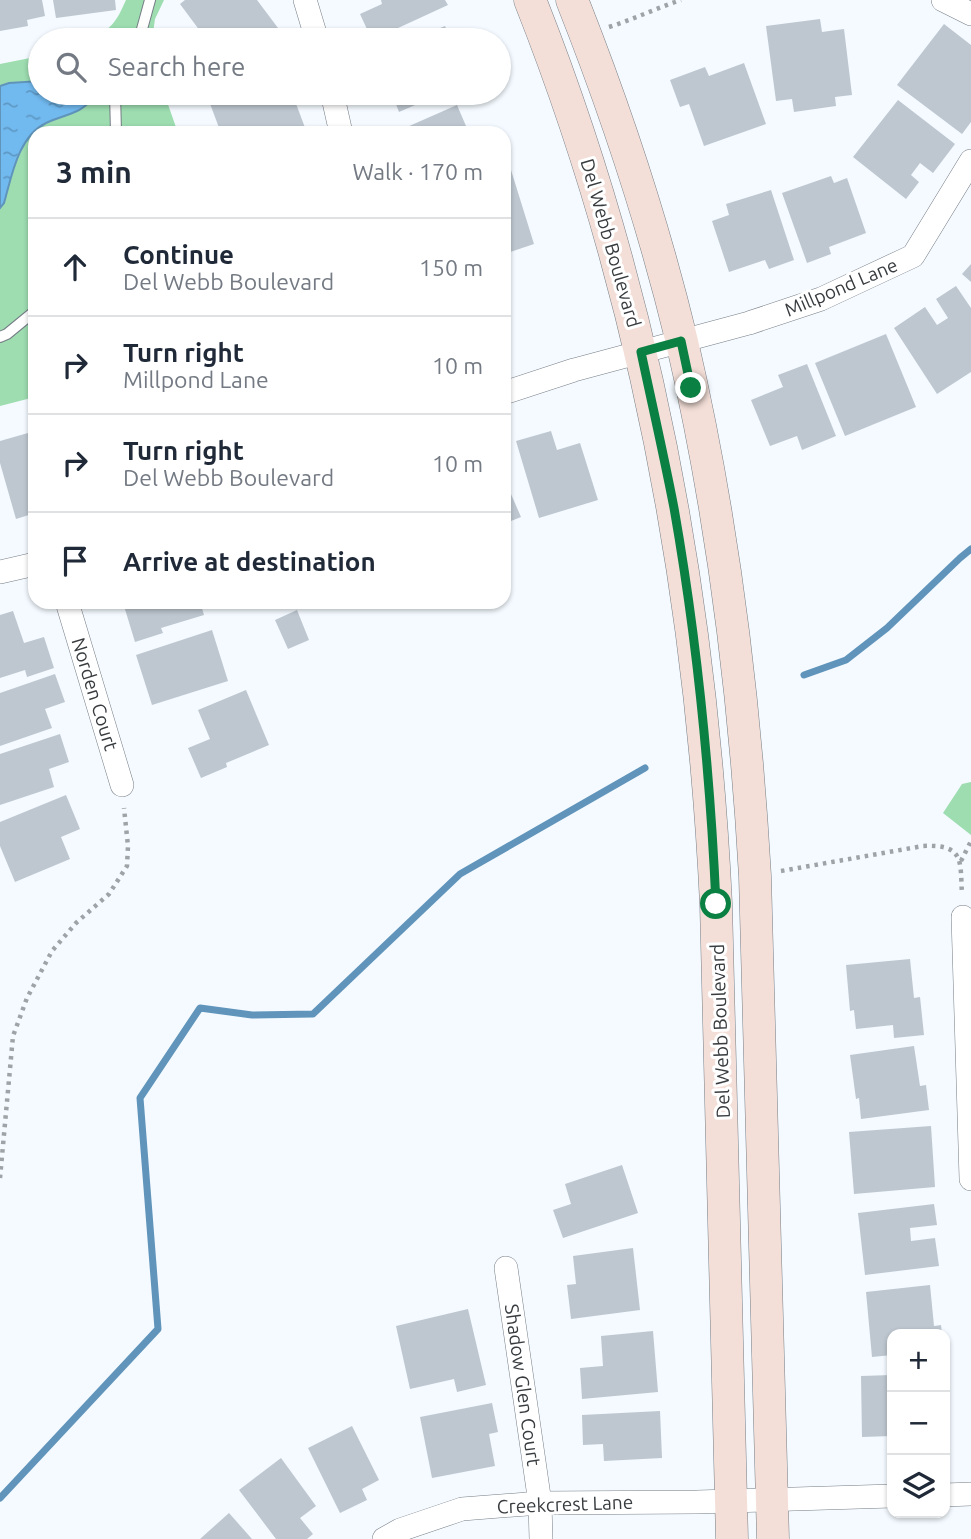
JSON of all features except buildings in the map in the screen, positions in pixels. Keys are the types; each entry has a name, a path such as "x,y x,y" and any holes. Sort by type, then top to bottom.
{"street":[{"path":"305,0 313,28"},
{"name":"Del Webb Boulevard","path":"530,0 548,44 607,220 701,434 726,582 741,702 755,876 752,1500 732,1539"},
{"name":"Del Webb Boulevard","path":"572,0 644,206 661,346 673,507 702,706 712,821 722,1119 752,1500 774,1539"},
{"path":"943,0 971,14"},
{"path":"335,105 339,126"},
{"name":"Millpond Lane","path":"511,392 574,370 749,323 821,299 914,256 971,161"},
{"path":"0,572 28,566"},
{"name":"Norden Court","path":"69,609 122,785"},
{"path":"962,917 971,1179"},
{"name":"Shadow Glen Court","path":"506,1268 540,1503 541,1539"},
{"path":"950,1495 971,1494"},
{"name":"Creekcrest Lane","path":"383,1539 400,1530 462,1509 540,1503 887,1496"}],"lane":[{"path":"142,28 150,0"},
{"path":"115,105 116,126"},
{"path":"0,337 8,334 28,317"}],"path":[{"path":"585,34 681,0"},
{"path":"0,1178 13,1036 27,998 52,951 76,923 109,894 127,866 128,846 122,785"},
{"path":"960,862 971,841"},
{"path":"755,876 938,845 955,852 960,862 962,917"}],"green space":[{"path":"126,0 164,0 154,28 108,28"},
{"path":"28,58 28,105 168,105 176,126 28,126 28,399 0,406 0,64"},
{"path":"971,782 971,835 943,813 962,784"}],"water":[{"path":"28,82 28,105 86,105 41,126 28,126 28,139 13,169 4,203 0,208 0,86"}],"waterway":[{"path":"804,675 846,660 887,628 971,549"},
{"path":"0,1498 158,1329 140,1098 200,1008 252,1015 313,1014 460,874 645,768"}],"route":[{"path":"691,388 681,341 641,352 673,507 702,706 716,904"}]}
